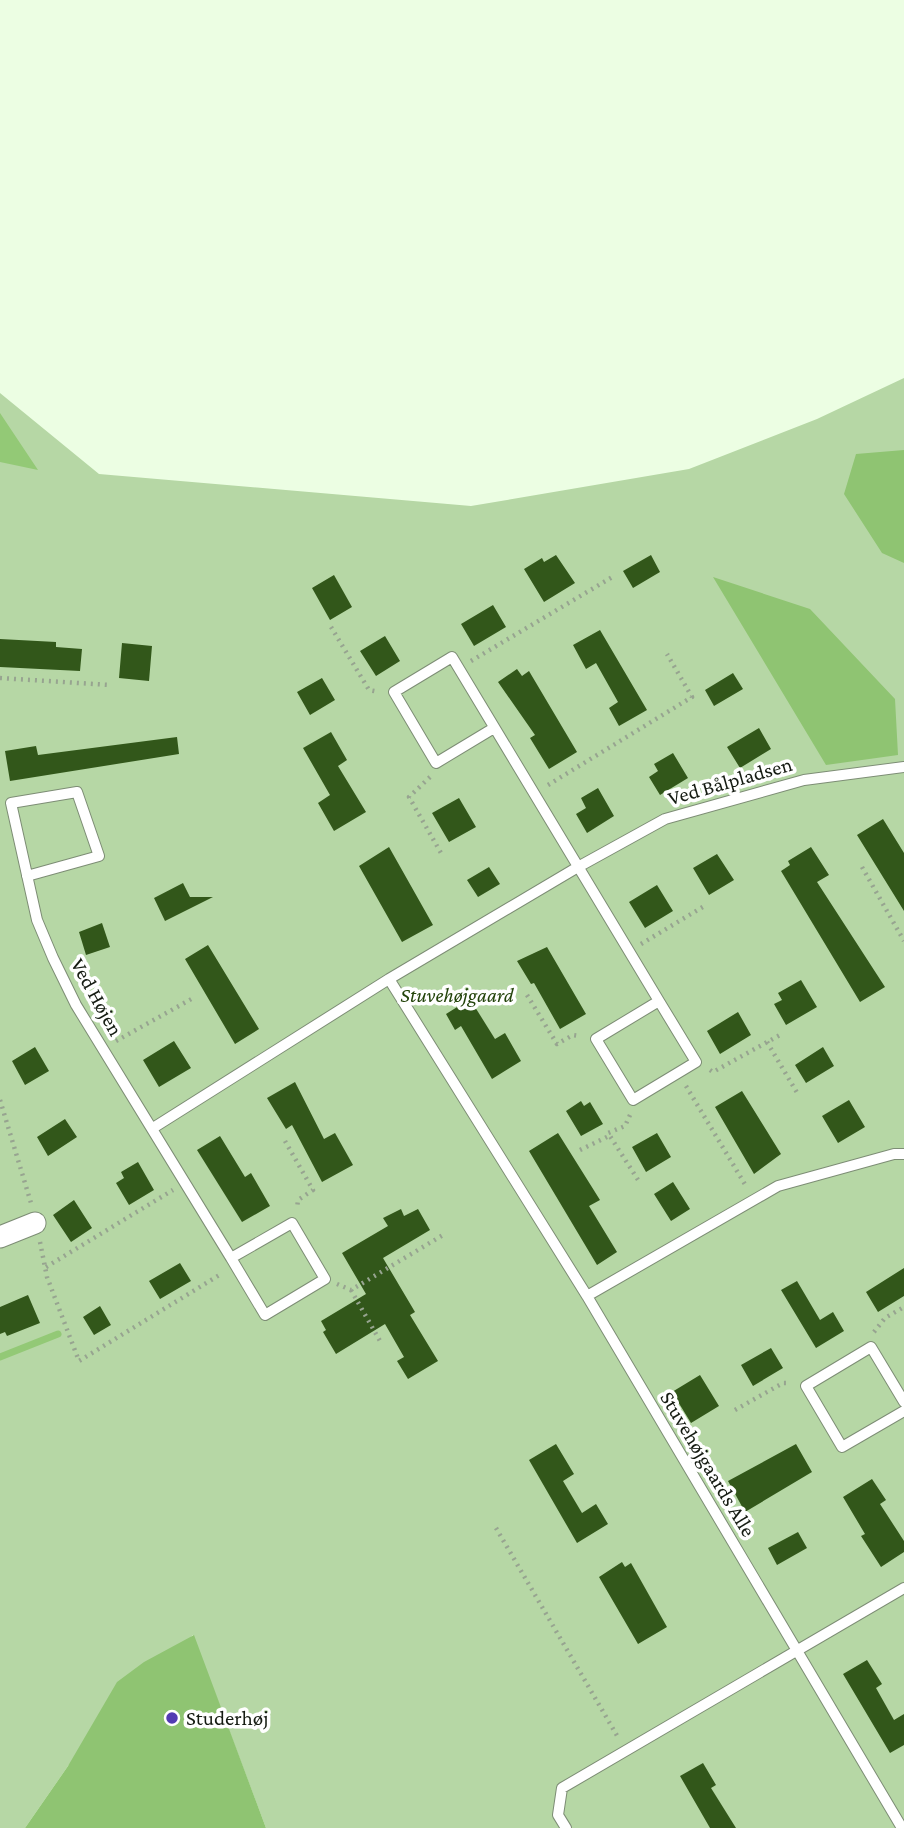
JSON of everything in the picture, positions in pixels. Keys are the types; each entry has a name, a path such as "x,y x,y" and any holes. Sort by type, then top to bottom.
{"street":[{"path":"0,1237 36,1223"}],"lane":[{"path":"494,728 436,763 394,692 452,657 696,1062 633,1100 597,1040 659,1001"},
{"name":"Ved Bålpladsen","path":"389,979 578,867 665,819 735,797 804,780 904,767"},
{"name":"Ved Højen","path":"27,876 99,856 77,792 11,803 27,876 37,920 53,958 103,1049 265,1315 325,1279"},
{"path":"153,1128 389,979"},
{"name":"Stuvehøjgaards Alle","path":"389,979 587,1296 902,1828"},
{"path":"587,1296 778,1186 894,1154 904,1154"},
{"path":"234,1262 292,1223 325,1279"},
{"path":"904,1402 871,1347 806,1386 842,1447 904,1411"},
{"path":"566,1828 558,1815 562,1788 904,1588"}],"path":[{"path":"459,668 614,576"},
{"path":"331,627 369,690 395,695"},
{"path":"534,793 692,697 667,654"},
{"path":"0,678 110,685"},
{"path":"436,763 428,782 410,797 441,853"},
{"path":"862,867 904,941"},
{"path":"629,951 706,905"},
{"path":"527,995 557,1044 573,1035 597,1040"},
{"path":"103,1049 195,997"},
{"path":"694,1064 713,1072 780,1035"},
{"path":"767,1042 799,1096"},
{"path":"678,1073 754,1199"},
{"path":"639,1097 625,1126 608,1133 640,1183"},
{"path":"0,1100 46,1267 79,1362 234,1262"},
{"path":"580,1150 610,1136"},
{"path":"285,1142 313,1190 298,1200 296,1229"},
{"path":"46,1267 186,1182"},
{"path":"351,1290 443,1235"},
{"path":"325,1279 351,1290 380,1341"},
{"path":"871,1347 875,1327 904,1307"},
{"path":"735,1410 783,1382 806,1386"},
{"path":"496,1528 626,1751"}],"green space":[{"name":"Stuvehøjgaard","path":"904,378 904,1828 266,1828 193,1635 68,1766 25,1828 0,1828 0,393 99,474 471,506 689,469 817,419"}],"shaded area":[{"path":"0,413 38,470 0,462"},
{"path":"904,450 904,563 882,553 844,494 856,454"},
{"path":"713,577 810,609 895,699 898,755 826,765"},
{"path":"194,1635 266,1828 25,1828 68,1766 117,1682 144,1662"}],"building":[{"path":"556,555 575,583 544,602 524,569 542,558 544,562"},
{"path":"651,555 660,572 633,588 623,571"},
{"path":"334,575 352,607 330,620 312,588"},
{"path":"493,605 506,627 474,646 461,624"},
{"path":"600,630 647,710 619,726 609,708 618,702 596,663 586,669 573,645"},
{"path":"385,636 400,661 376,676 360,651"},
{"path":"0,639 56,642 56,647 82,649 80,671 0,667"},
{"path":"122,643 152,646 149,681 119,678"},
{"path":"517,669 522,676 529,671 577,752 549,769 530,738 535,735 498,682"},
{"path":"733,673 743,689 714,706 705,690"},
{"path":"322,678 335,700 310,715 297,692"},
{"path":"759,728 771,749 740,768 727,747"},
{"path":"331,732 347,760 338,766 366,812 334,831 318,803 330,795 303,748"},
{"path":"177,737 179,754 10,781 5,751 36,746 38,755"},
{"path":"673,753 688,778 660,795 649,777 658,771 654,764"},
{"path":"598,788 614,816 587,833 576,814 586,808 581,798"},
{"path":"459,798 476,827 449,842 432,813"},
{"path":"883,819 904,853 904,911 857,835"},
{"path":"389,847 433,925 402,942 359,866"},
{"path":"811,847 829,875 817,882 885,987 860,1002 781,871 790,865 788,861"},
{"path":"717,854 734,880 709,895 693,868"},
{"path":"489,867 500,884 478,897 467,880"},
{"path":"183,883 190,897 213,897 165,921 154,898"},
{"path":"657,885 673,911 645,928 629,902"},
{"path":"102,923 110,947 86,955 79,932"},
{"path":"208,945 259,1029 235,1044 185,959"},
{"path":"547,947 586,1014 560,1029 534,983 531,984 517,961"},
{"path":"801,980 817,1007 786,1025 774,1004 782,1000 778,993"},
{"path":"470,999 495,1039 505,1033 521,1061 492,1079 461,1026 455,1030 446,1014"},
{"path":"738,1012 751,1035 720,1054 707,1031"},
{"path":"174,1041 191,1068 159,1087 143,1060"},
{"path":"35,1047 49,1071 25,1085 12,1061"},
{"path":"823,1047 834,1066 806,1083 795,1065"},
{"path":"295,1082 324,1139 335,1133 353,1165 322,1182 292,1125 286,1129 267,1098"},
{"path":"742,1091 781,1154 754,1174 715,1107"},
{"path":"849,1100 865,1127 838,1143 822,1116"},
{"path":"581,1101 584,1106 590,1102 603,1124 581,1136 566,1111"},
{"path":"65,1119 77,1137 48,1156 37,1137"},
{"path":"558,1133 600,1200 589,1206 617,1252 597,1265 529,1151"},
{"path":"657,1133 671,1157 646,1172 632,1147"},
{"path":"220,1136 245,1177 251,1173 270,1206 242,1222 197,1150"},
{"path":"138,1162 154,1190 129,1205 116,1183 124,1178 121,1172"},
{"path":"673,1182 690,1209 671,1221 654,1194"},
{"path":"74,1200 92,1228 71,1242 53,1215"},
{"path":"401,1209 404,1216 418,1209 430,1230 383,1258 415,1312 410,1315 438,1361 408,1379 397,1361 404,1357 385,1324 336,1354 323,1332 326,1330 321,1321 366,1294 342,1253 388,1226 383,1218"},
{"path":"180,1263 191,1281 160,1299 149,1281"},
{"path":"904,1268 904,1296 878,1312 866,1292"},
{"path":"797,1281 820,1320 833,1312 844,1331 816,1348 781,1290"},
{"path":"28,1295 40,1323 7,1336 5,1332 0,1334 0,1307"},
{"path":"100,1306 111,1325 94,1335 83,1317"},
{"path":"771,1348 783,1368 753,1386 741,1365"},
{"path":"700,1375 719,1406 691,1423 672,1392"},
{"path":"556,1444 574,1474 563,1481 582,1513 596,1504 608,1524 577,1543 529,1460"},
{"path":"796,1444 812,1472 745,1512 728,1481"},
{"path":"872,1479 886,1500 880,1504 904,1541 904,1552 881,1567 861,1536 865,1534 843,1497"},
{"path":"798,1532 807,1548 777,1565 768,1548"},
{"path":"622,1562 625,1567 631,1563 667,1627 638,1644 599,1577"},
{"path":"867,1660 882,1684 876,1688 894,1720 904,1714 904,1745 890,1753 843,1674"},
{"path":"703,1763 716,1785 711,1788 736,1828 710,1828 680,1776"}],"waterway":[{"path":"0,1357 58,1334"}],"place":[{"name":"Studerhøj","path":"172,1718"}]}
